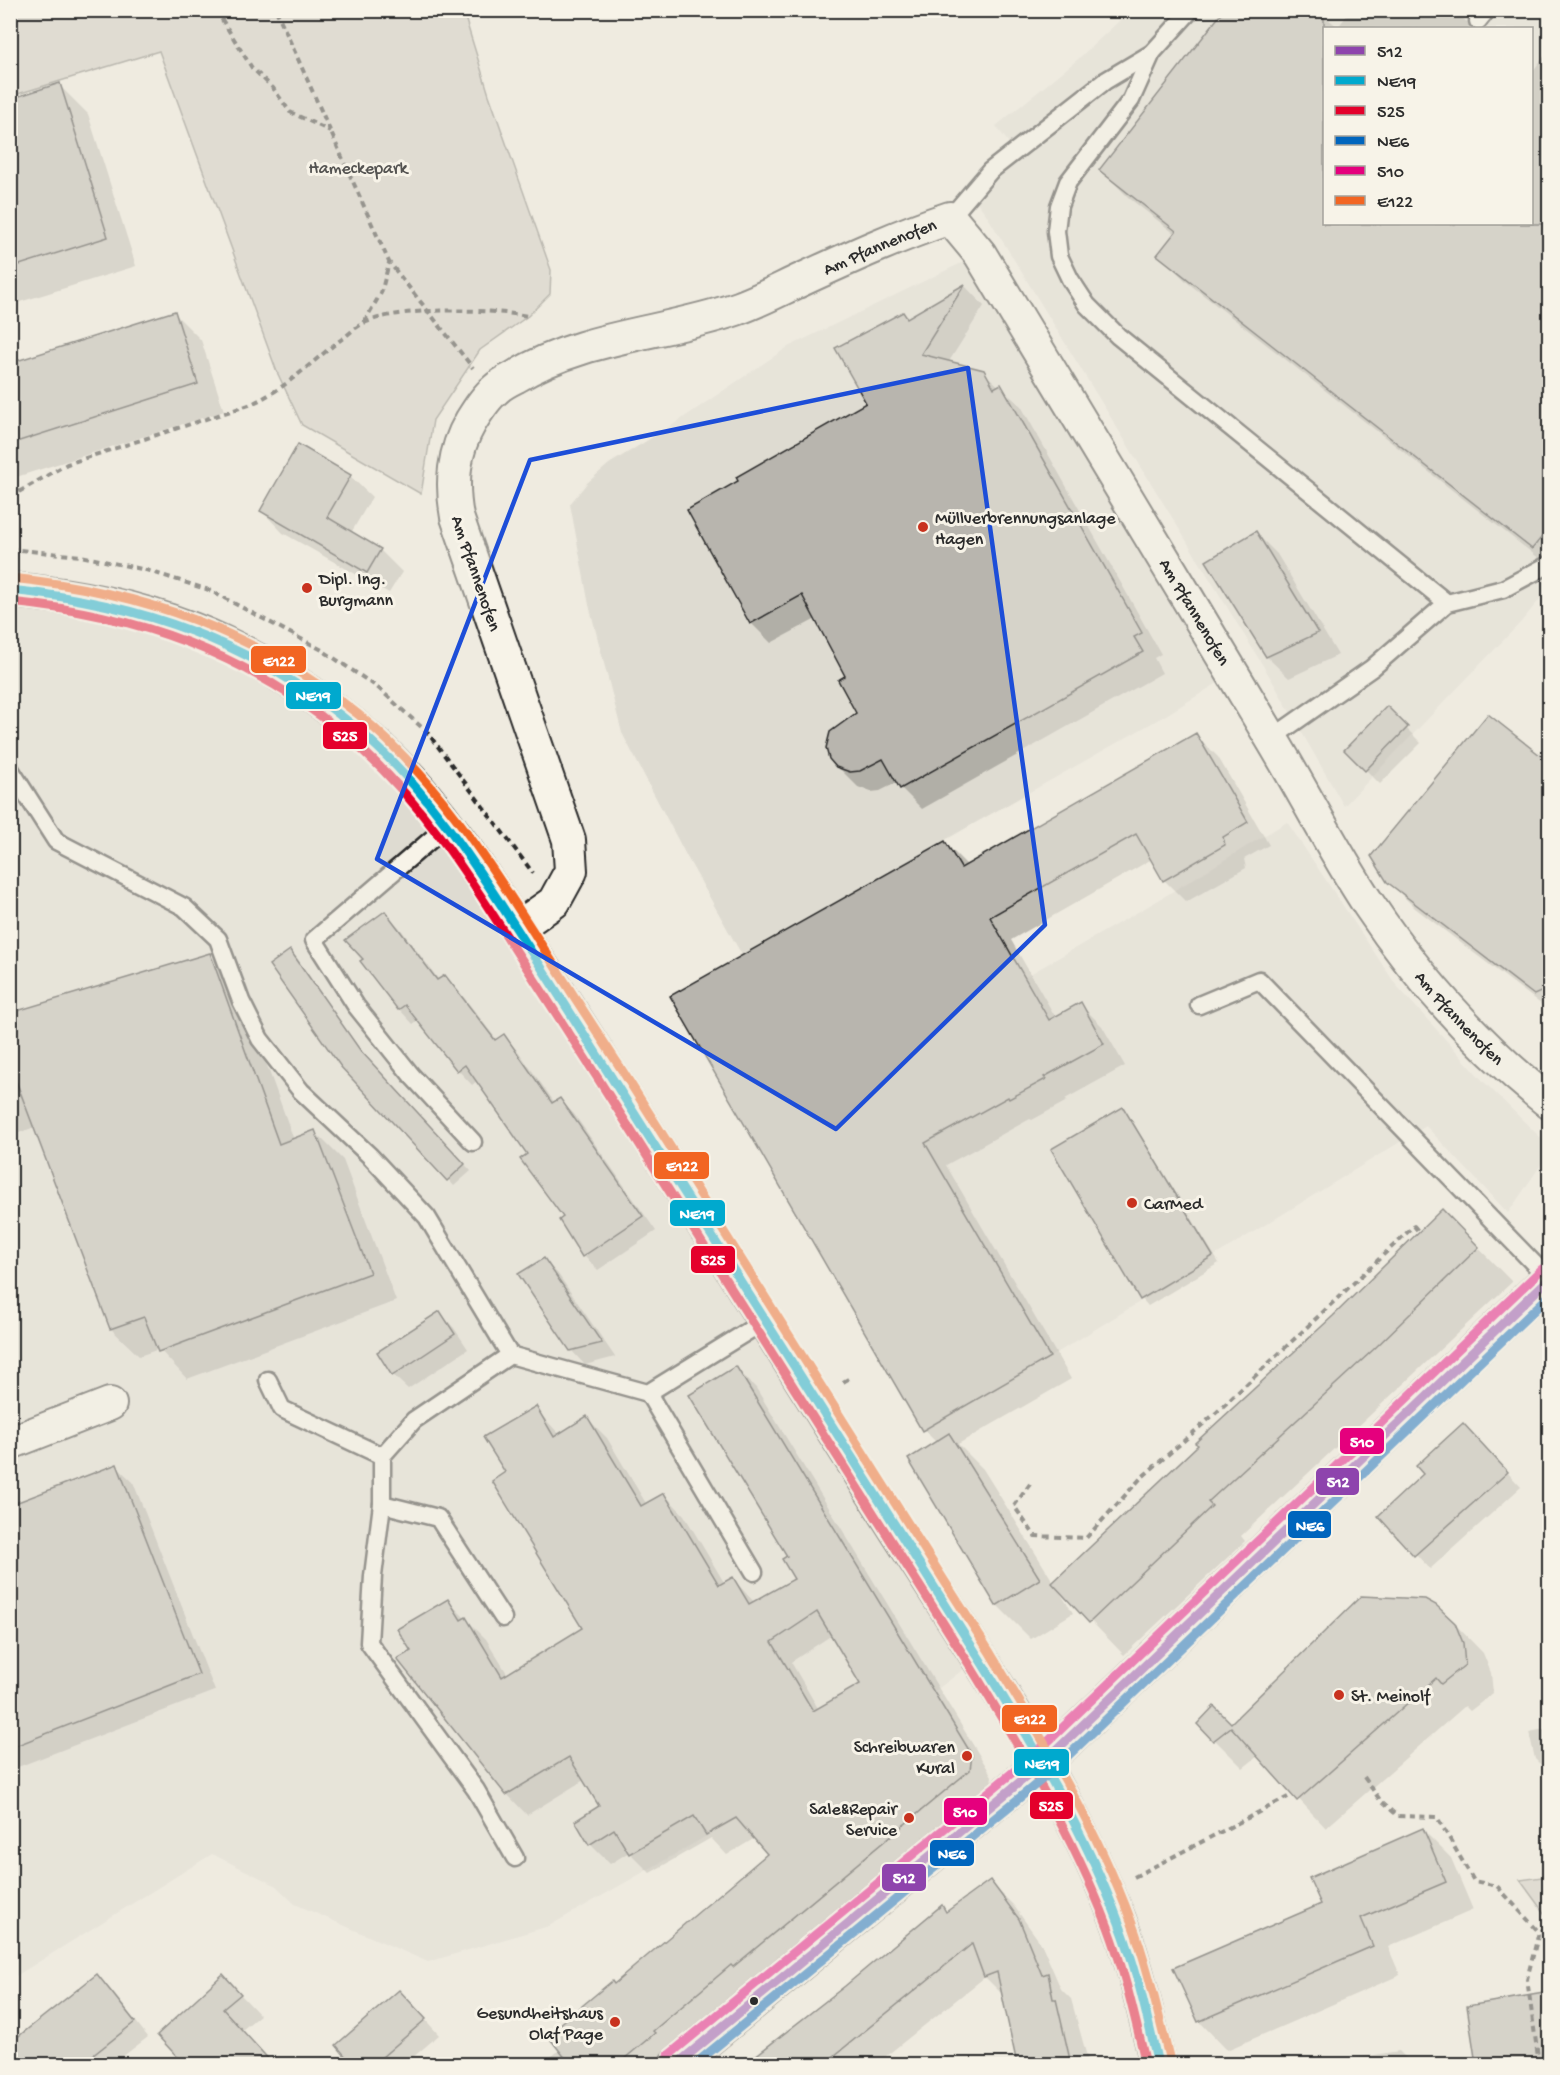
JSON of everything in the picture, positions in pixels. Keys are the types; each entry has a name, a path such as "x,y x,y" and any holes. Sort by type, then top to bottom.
{"main road":[{"path":"10,590 45,593 125,609 192,630 256,661 316,697 372,742 412,781 448,825 517,928 766,1320 1043,1763 1106,1892 1131,1956 1158,2064"},
{"path":"677,2064 1043,1763 1549,1278"}],"street":[{"name":"Am Pfannenofen","path":"517,928 554,902 571,871 569,840 457,517 453,496 456,456 462,437 477,410 496,388 535,365 581,347 692,323 739,308 902,234 950,218 980,254 1272,738 1319,823 1368,904 1395,943 1439,997 1488,1049 1550,1103"},
{"path":"10,1443 110,1404"}],"lane":[{"path":"950,218 990,171 1105,81 1152,53 1191,10"},
{"path":"1152,53 1131,100 1068,182 1062,198 1056,231 1059,256 1070,279 1088,305 1118,336 1447,603"},
{"path":"1272,738 1372,669 1447,603 1503,589 1550,564"},
{"path":"10,769 56,841 184,908 218,939 241,1001 260,1039 301,1091 370,1156 427,1217 510,1355 648,1393 754,1572"},
{"path":"448,825 314,940 357,1006 412,1076 473,1142"},
{"path":"1199,1005 1259,980 1549,1278"},
{"path":"648,1393 766,1320"},
{"path":"510,1355 414,1420 382,1456 382,1504 373,1576 369,1643 476,1790 515,1858"},
{"path":"268,1380 282,1409 382,1456"},
{"path":"382,1504 438,1518 503,1618"}],"path":[{"path":"216,10 252,68 273,88 290,112 331,132"},
{"path":"276,10 390,262 470,366 496,388"},
{"path":"364,323 381,293 390,262"},
{"path":"10,497 67,464 249,405 270,396 364,323 395,314 428,311 507,312 528,316"},
{"path":"1030,1484 1014,1506 1035,1536 1086,1538 1142,1478 1226,1404 1414,1226 1419,1232"},
{"path":"1364,1777 1380,1800 1398,1816 1437,1817 1474,1881 1497,1886 1539,1932"},
{"path":"1106,1892 1288,1797"},
{"path":"1539,2064 1527,1979 1539,1932 1550,1926"}],"highlighted area":[{"path":"968,368 1045,925 836,1129 377,859 530,460"}],"shaded area":[{"path":"1130,11 1549,11 1549,588 1521,622 1344,806 1270,677 986,214 971,194 1015,151 996,126 1077,60"},
{"path":"980,254 1232,674 1166,715 945,840 1025,977 1157,901 1287,822 1396,985 1484,1082 1549,1146 1549,1153 1508,1213 1426,1126 1050,1357 670,996 742,955 622,733 589,605 570,504 587,483 609,464 674,424 788,347"},
{"path":"11,590 192,630 413,781 978,1658 861,1748 549,1926 428,1962 295,1904 275,1885 212,1854 11,1979"}],"green space":[{"name":"Hameckepark","path":"11,10 463,11 489,95 551,270 550,294 528,316 480,350 433,420 421,494 302,425 277,372 159,51 11,96"},
{"path":"1549,1876 1549,1916 1547,1917 1520,1880"}],"building":[{"path":"1224,10 1324,10 1323,225 1550,224 1550,527 1532,549 1157,255 1176,231 1099,170"},
{"path":"60,83 108,237 10,268 10,99"},
{"name":"Müllverbrennungsanlage Hagen","path":"965,284 921,354 984,370 994,388 1001,384 1142,633 1134,637 1143,652 900,789 883,759 860,771 850,772 836,767 829,759 826,748 830,732 856,713 838,680 845,676 802,595 750,624 687,510 738,481 736,477 866,403 835,348 903,312 907,318"},
{"path":"175,311 198,384 10,444 10,363"},
{"path":"298,444 351,475 327,517 381,549 367,573 260,511"},
{"path":"1256,531 1318,633 1266,657 1206,561"},
{"path":"1387,706 1408,727 1365,771 1344,750"},
{"path":"1488,714 1550,763 1550,988 1534,995 1387,882 1371,856"},
{"path":"1196,733 1248,822 1223,837 1225,845 1163,881 1136,834 990,917 1049,1020 1081,1002 1104,1044 1044,1077 1046,1079 1009,1099 1008,1097 925,1143 1050,1357 922,1431 670,996 945,841 961,868"},
{"path":"385,911 437,980 445,975 495,1040 504,1034 552,1103 560,1098 643,1216 582,1257 559,1220 563,1217 520,1159 527,1154 465,1065 457,1071 405,1005 398,1010 360,961 363,959 345,940"},
{"path":"290,950 360,1050 465,1164 447,1181 341,1067 269,965"},
{"path":"210,953 279,1144 315,1130 370,1273 158,1352 144,1317 110,1329 10,1065 10,1013"},
{"name":"CarMed","path":"1123,1107 1213,1256 1140,1300 1051,1149"},
{"path":"1442,1209 1479,1247 1373,1350 1208,1502 1212,1506 1089,1623 1052,1583 1198,1445 1195,1443 1333,1316"},
{"path":"544,1258 602,1343 570,1351 518,1274"},
{"path":"440,1311 455,1334 392,1376 377,1352"},
{"path":"736,1366 972,1755 970,1770 733,1967 731,1965 618,2064 570,2064 547,2035 612,1981 614,1984 767,1854 736,1818 706,1835 694,1816 629,1854 614,1829 589,1845 575,1821 599,1806 569,1757 506,1795 397,1659 411,1651 397,1629 448,1599 461,1620 466,1617 502,1677 582,1628 492,1481 505,1472 483,1437 536,1406 554,1437 587,1416 641,1506 664,1493 719,1585 733,1577 749,1604 794,1579 782,1559 787,1556 689,1395","holes":["817,1612 860,1684 813,1711 772,1642"]},
{"path":"1463,1423 1508,1472 1414,1556 1378,1516 1423,1474 1416,1466"},
{"path":"949,1433 1040,1579 996,1606 908,1459"},
{"path":"117,1464 199,1674 10,1748 10,1505"},
{"name":"St. Meinolf","path":"1361,1596 1425,1599 1436,1605 1455,1623 1463,1643 1465,1665 1441,1684 1436,1678 1297,1801 1231,1727 1213,1741 1197,1724 1214,1706 1231,1723"},
{"path":"1423,1828 1446,1882 1361,1918 1373,1946 1198,2022 1173,1968 1321,1904 1309,1878"},
{"path":"990,1880 1019,1919 1042,1975 1048,1973 1071,2064 1017,2064 997,1972 984,1977 972,1944 824,2064 745,2064 845,1986 942,1905 946,1912"},
{"path":"97,1974 135,2022 82,2064 10,2064 10,2043"},
{"path":"223,1974 241,1994 223,2009 273,2064 184,2064 157,2035"},
{"path":"399,1990 426,2019 374,2064 352,2064 336,2045"},
{"path":"1550,1992 1550,2063 1476,2064 1467,2006"}],"transit line":[{"name":"E122","path":"11,578 59,584 152,605 195,620 280,660 320,686 385,738 410,763 455,817 496,874 620,1067 989,1651 1067,1783 1102,1851 1131,1921 1148,1973 1170,2061"},
{"name":"NE19","path":"10,590 105,605 150,617 236,650 277,672 317,698 355,727 381,750 428,802 470,858 568,1008 979,1658 1056,1787 1090,1854 1119,1923 1146,2011 1158,2064"},
{"name":"525","path":"10,602 102,616 146,628 229,660 308,707 345,735 395,783 439,836 479,893 644,1150 969,1664 1026,1760 1062,1825 1108,1927 1125,1978 1146,2064"},
{"name":"510","path":"669,2055 1035,1754 1542,1269"},
{"name":"512","path":"677,2064 1043,1763 1550,1278"},
{"name":"NE6","path":"695,2064 1051,1772 1550,1295"}],"place":[{"name":"Müllverbrennungsanlage Hagen","path":"923,527"},
{"name":"Dipl. Ing. Burgmann","path":"307,588"},
{"name":"CarMed","path":"1132,1203"},
{"name":"St. Meinolf","path":"1339,1695"},
{"name":"Schreibwaren Kural","path":"967,1756"},
{"name":"Sale&Repair Service","path":"909,1818"},
{"name":"Gesundheitshaus Olaf Page","path":"615,2022"}]}
